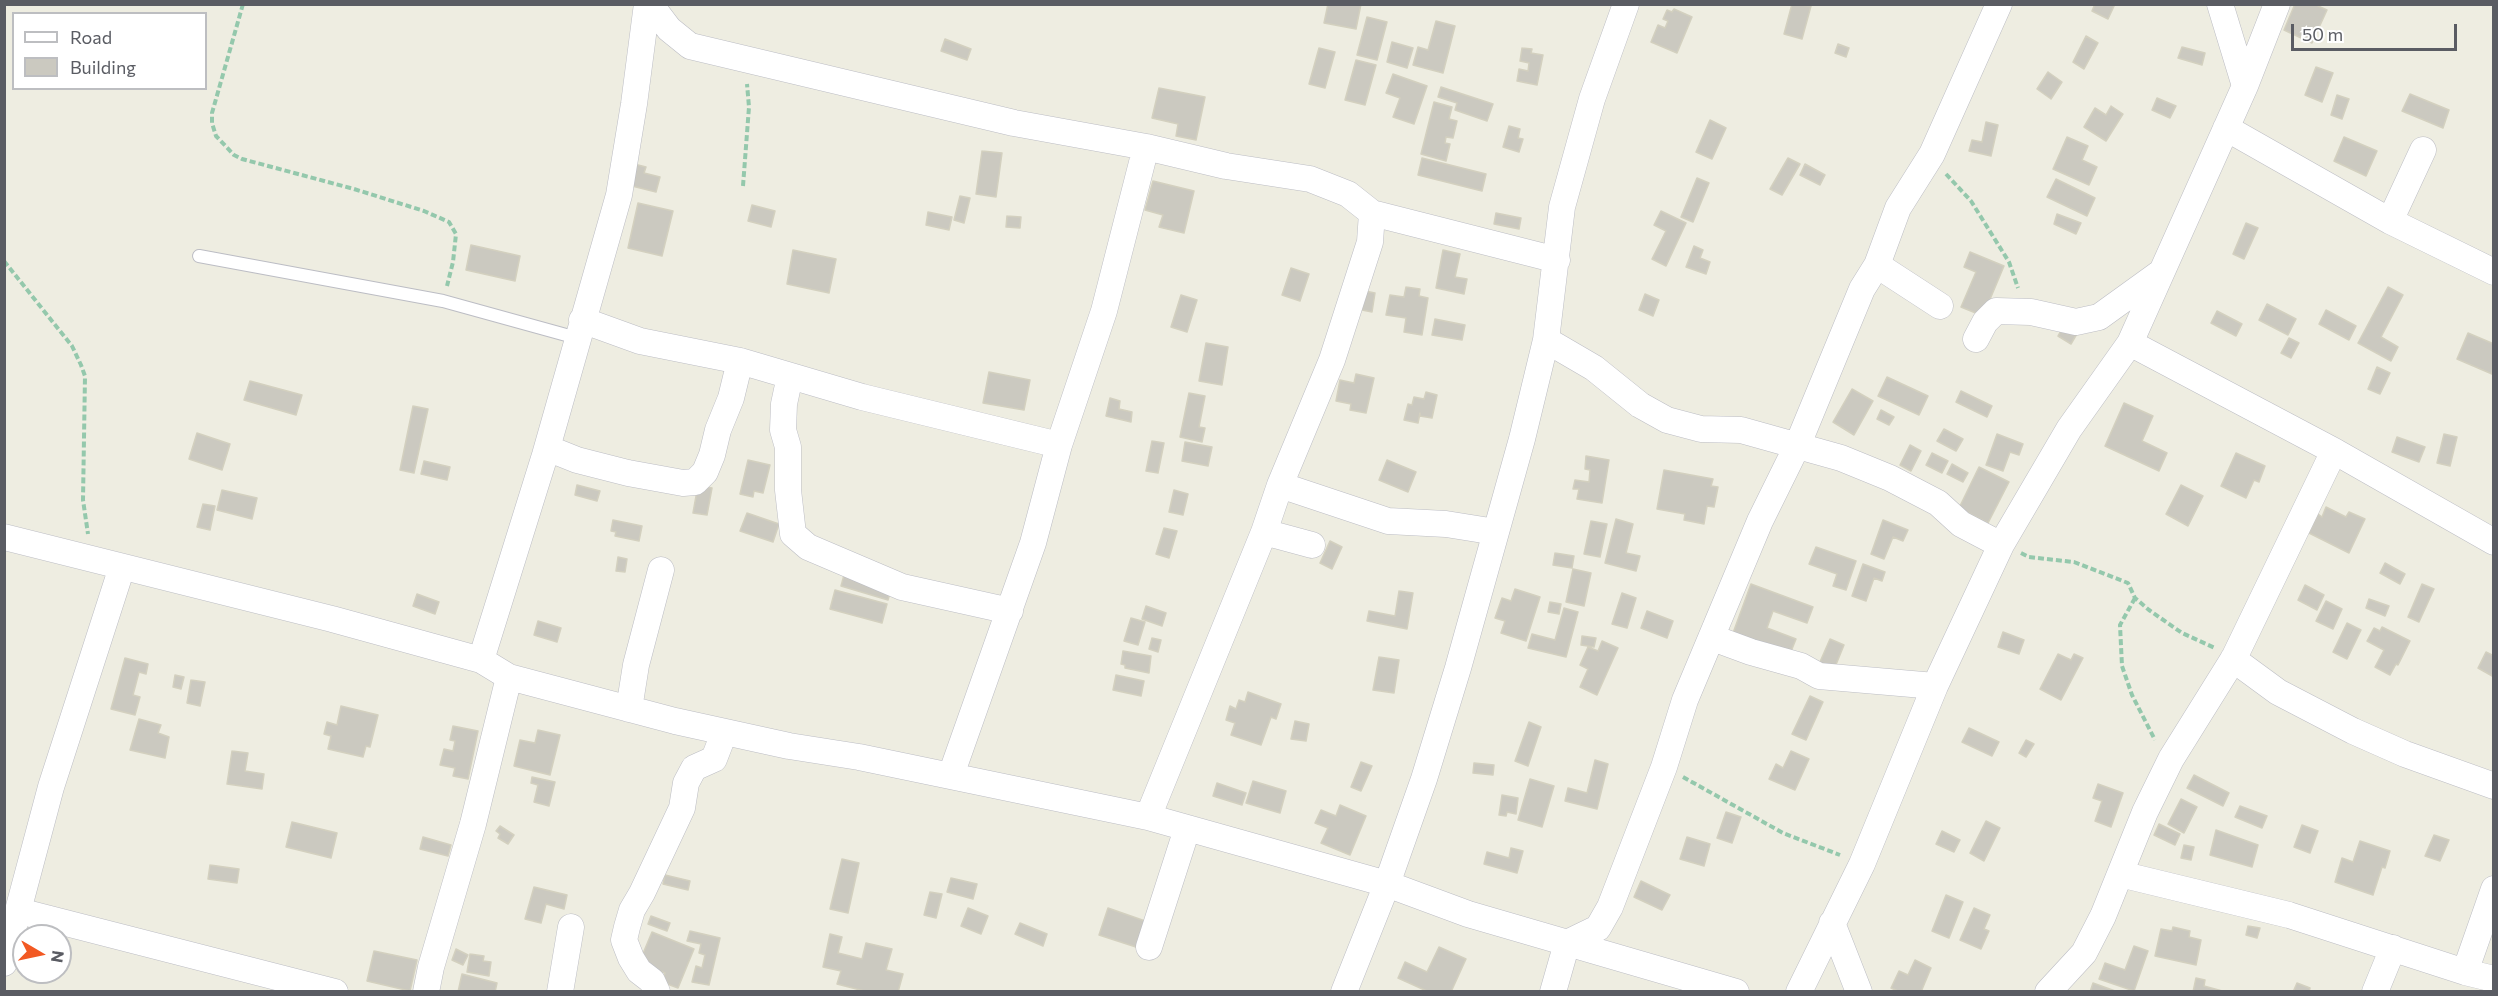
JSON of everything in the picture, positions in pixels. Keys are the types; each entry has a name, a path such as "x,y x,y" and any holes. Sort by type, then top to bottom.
{"street":[{"path":"648,4 669,29 690,46 1014,123 1146,147 1226,166 1310,179 1348,194 1372,213 1557,260"},
{"path":"481,660 547,448 619,195 648,4"},
{"path":"1344,992 1387,884 1445,712 1496,532 1546,340 1562,207 1592,99 1626,4"},
{"path":"1553,992 1567,943 1598,928 1610,907 1664,767 1685,700 1713,638 1760,521 1798,444 1862,289 1877,265 1898,208 1932,154 1999,4"},
{"path":"2220,4 2245,86"},
{"path":"1799,992 1862,864 1935,686 2001,545 2070,429 2130,343 2245,86 2277,4"},
{"path":"2226,128 2390,221 2493,272"},
{"path":"951,775 1033,543 1059,445 1104,311 1146,147"},
{"path":"2390,221 2423,150"},
{"path":"1148,817 1332,360 1370,242 1372,213"},
{"path":"1877,265 1940,306"},
{"path":"1976,339 1985,322 1996,311 2020,312 2076,322 2099,317 2160,273"},
{"path":"580,329 740,361 862,397 1059,445"},
{"path":"1546,340 1594,368 1640,405 1667,420 1701,429 1741,430 1798,444 1890,478 1938,503 1961,524 2001,545"},
{"path":"2130,343 2334,451 2493,542"},
{"path":"547,448 577,460 628,473 683,483 695,482 705,472 712,455 718,430 731,398 740,361"},
{"path":"790,376 784,404 783,430 788,447 788,490 793,534 808,547 902,587 1010,611"},
{"path":"2048,992 2084,953 2103,916 2145,812 2171,759 2234,659 2334,451"},
{"path":"1280,485 1388,521 1446,524 1496,532"},
{"path":"1264,532 1312,545"},
{"path":"4,537 332,619 481,660 509,677 724,733 951,775 1148,817 1387,884 1468,914 1736,992"},
{"path":"4,963 51,788 122,567"},
{"path":"629,709 636,665 661,570"},
{"path":"1713,638 1751,652 1801,666 1819,676 1935,686"},
{"path":"2234,659 2278,692 2353,731 2405,754 2493,786"},
{"path":"426,992 473,824 509,677"},
{"path":"657,992 652,981 639,971 631,958 624,940 627,927 632,910 682,808 686,783 694,768 714,759 724,733"},
{"path":"1149,947 1187,829"},
{"path":"2120,874 2289,915 2493,979"},
{"path":"2465,972 2493,889"},
{"path":"18,911 335,992"},
{"path":"1832,924 1859,992"},
{"path":"560,992 571,927"},
{"path":"2375,992 2393,948"}],"lane":[{"path":"200,256 580,329"}],"path":[{"path":"243,4 212,113 216,136 242,159 354,189 424,211 449,222 456,234 443,301"},
{"path":"742,60 749,107 743,186"},
{"path":"1932,154 1949,179 1971,201 2009,262 2019,290 2020,312"},
{"path":"4,261 72,346 85,376 83,500 92,559"},
{"path":"2001,545 2029,556 2074,562 2128,583 2135,598 2182,633 2234,659"},
{"path":"2135,598 2120,625 2122,666 2140,713 2155,739 2171,759"},
{"path":"1664,767 1783,833 1862,864"}],"building":[{"path":"1328,4 1361,4 1356,29 1324,23"},
{"path":"1792,4 1811,6 1802,39 1784,34"},
{"path":"2095,4 2115,4 2108,19 2092,11"},
{"path":"2295,4 2319,4 2318,6 2327,10 2312,43 2284,30"},
{"path":"1674,9 1692,17 1677,53 1651,42 1658,25 1665,28 1668,21 1663,19 1667,10 1672,12"},
{"path":"1367,17 1387,22 1377,60 1357,55"},
{"path":"1436,21 1455,26 1443,73 1413,65 1418,47 1428,50"},
{"path":"2086,36 2098,43 2084,69 2073,62"},
{"path":"945,39 971,49 967,60 941,51"},
{"path":"1392,42 1413,48 1407,68 1387,62"},
{"path":"1838,44 1849,48 1846,57 1835,53"},
{"path":"2182,47 2205,53 2202,65 2178,58"},
{"path":"1319,48 1335,52 1325,88 1309,84"},
{"path":"1522,48 1532,49 1531,53 1543,55 1537,85 1517,81 1519,69 1528,71 1529,63 1520,61"},
{"path":"1356,60 1376,65 1365,105 1345,100"},
{"path":"2316,67 2333,73 2322,102 2305,95"},
{"path":"2048,72 2062,82 2051,99 2037,89"},
{"path":"1393,74 1427,86 1414,124 1393,117 1400,98 1386,93"},
{"path":"1441,87 1493,104 1487,121 1455,110 1457,103 1438,97"},
{"path":"1159,88 1205,97 1196,140 1176,136 1178,124 1152,118"},
{"path":"2410,94 2449,110 2443,128 2402,111"},
{"path":"2337,95 2349,99 2342,119 2331,115"},
{"path":"2157,98 2176,106 2170,118 2152,110"},
{"path":"1434,102 1452,107 1449,119 1457,121 1453,138 1446,137 1445,143 1450,144 1446,161 1421,154"},
{"path":"2111,106 2123,114 2106,141 2084,127 2095,108 2106,115"},
{"path":"1710,120 1726,128 1712,159 1696,152"},
{"path":"1986,122 1998,125 1991,156 1969,151 1972,140 1982,142"},
{"path":"1509,126 1520,129 1518,138 1523,139 1519,152 1503,147"},
{"path":"2067,137 2088,146 2082,160 2097,167 2089,185 2053,169"},
{"path":"2344,137 2377,151 2366,176 2334,161"},
{"path":"982,151 1002,153 996,197 976,194"},
{"path":"1422,158 1486,174 1482,191 1418,175"},
{"path":"1788,158 1800,164 1782,195 1770,189"},
{"path":"634,164 646,167 644,173 660,177 656,192 628,185"},
{"path":"1805,164 1825,175 1820,185 1800,175"},
{"path":"1697,178 1709,183 1693,222 1681,217"},
{"path":"2056,179 2095,198 2087,216 2047,197"},
{"path":"1153,181 1194,191 1184,233 1159,227 1163,215 1145,210"},
{"path":"960,196 970,198 964,223 954,220"},
{"path":"638,203 673,211 662,256 628,248"},
{"path":"752,205 775,211 771,227 748,221"},
{"path":"1661,211 1686,223 1666,266 1652,259 1666,231 1654,225"},
{"path":"928,212 952,217 949,230 926,225"},
{"path":"1496,213 1521,218 1519,229 1494,224"},
{"path":"2057,214 2081,223 2076,234 2054,224"},
{"path":"1007,216 1021,217 1020,228 1006,227"},
{"path":"2246,223 2258,228 2244,259 2233,254"},
{"path":"471,245 520,256 515,281 466,270"},
{"path":"1694,246 1703,250 1700,258 1710,262 1706,274 1686,267"},
{"path":"793,250 836,259 829,293 787,284"},
{"path":"1443,250 1460,254 1455,277 1467,279 1464,294 1436,288"},
{"path":"1970,252 2004,266 1983,316 1961,307 1976,272 1964,267"},
{"path":"1291,268 1309,274 1300,301 1282,295"},
{"path":"1406,287 1420,289 1419,296 1428,298 1422,335 1404,332 1406,318 1386,315 1390,295 1404,297"},
{"path":"2388,287 2403,295 2381,337 2398,347 2391,361 2358,343"},
{"path":"1365,291 1375,293 1372,312 1362,310"},
{"path":"1645,294 1659,300 1653,316 1639,310"},
{"path":"1181,295 1197,300 1187,332 1171,327"},
{"path":"2267,304 2296,319 2288,335 2259,320"},
{"path":"2326,310 2356,326 2349,340 2319,324"},
{"path":"2217,311 2242,324 2236,336 2211,323"},
{"path":"1435,319 1465,325 1462,340 1432,335"},
{"path":"2064,325 2078,332 2071,344 2058,336"},
{"path":"2468,333 2494,344 2492,374 2457,359"},
{"path":"2289,338 2299,343 2291,358 2281,353"},
{"path":"1206,343 1228,347 1222,385 1199,381"},
{"path":"2377,367 2390,373 2380,394 2368,389"},
{"path":"989,372 1030,380 1024,410 983,403"},
{"path":"1356,374 1374,378 1366,413 1350,410 1351,404 1336,401 1340,380 1354,383"},
{"path":"1887,377 1928,396 1919,415 1878,396"},
{"path":"250,381 302,395 296,415 244,400"},
{"path":"1852,389 1873,401 1854,435 1833,422"},
{"path":"1961,391 1992,406 1987,417 1956,402"},
{"path":"1426,392 1437,395 1432,418 1420,416 1420,413 1418,423 1404,420 1408,404 1412,405 1414,397 1424,399"},
{"path":"1189,393 1205,396 1199,427 1205,428 1202,442 1180,437"},
{"path":"1110,398 1120,401 1119,409 1132,412 1131,422 1106,416"},
{"path":"2124,403 2153,416 2142,441 2167,453 2159,471 2105,446"},
{"path":"413,406 428,409 414,473 400,470"},
{"path":"1881,410 1894,417 1889,425 1877,419"},
{"path":"1944,429 1963,439 1956,451 1937,441"},
{"path":"197,433 230,444 222,470 189,459"},
{"path":"1997,434 2023,444 2019,455 2010,452 2003,471 1986,465"},
{"path":"2444,434 2457,437 2450,466 2437,463"},
{"path":"2397,437 2425,447 2419,462 2392,452"},
{"path":"1152,441 1164,443 1158,473 1146,471"},
{"path":"1185,442 1212,447 1208,466 1182,461"},
{"path":"1910,445 1921,451 1911,471 1900,465"},
{"path":"1932,453 1948,461 1942,473 1926,465"},
{"path":"2236,453 2265,466 2259,482 2254,480 2246,498 2221,486"},
{"path":"1586,456 1609,460 1602,503 1577,499 1579,489 1573,489 1575,480 1589,482 1590,470 1585,469"},
{"path":"748,460 770,465 763,493 754,491 753,497 740,494"},
{"path":"1387,460 1416,472 1408,492 1379,480"},
{"path":"424,461 450,467 447,480 421,474"},
{"path":"1952,464 1968,473 1963,482 1947,474"},
{"path":"1979,467 2009,482 1988,523 1959,508"},
{"path":"1664,470 1713,479 1711,486 1718,487 1714,507 1707,506 1704,524 1684,520 1685,514 1657,509"},
{"path":"577,485 600,491 597,501 575,495"},
{"path":"698,485 712,488 707,515 693,513"},
{"path":"2181,485 2203,496 2188,526 2166,514"},
{"path":"222,490 257,498 252,519 217,510"},
{"path":"1174,490 1188,494 1183,515 1169,512"},
{"path":"203,504 215,506 210,530 197,527"},
{"path":"2326,507 2346,517 2349,512 2365,519 2349,553 2309,533 2318,514 2322,517"},
{"path":"747,513 779,524 773,542 740,531"},
{"path":"1616,519 1633,524 1626,553 1640,556 1636,571 1605,563"},
{"path":"613,520 642,526 639,541 615,536 616,532 611,531"},
{"path":"1883,520 1908,530 1903,541 1893,537 1884,559 1871,554"},
{"path":"1591,521 1607,524 1600,557 1584,554"},
{"path":"1164,528 1177,531 1169,558 1156,554"},
{"path":"1330,541 1342,547 1332,569 1320,563"},
{"path":"1816,547 1856,561 1846,590 1833,586 1837,574 1809,564"},
{"path":"1555,553 1574,556 1572,568 1553,565"},
{"path":"618,557 627,559 625,572 616,571"},
{"path":"2385,563 2405,574 2400,584 2380,573"},
{"path":"1863,564 1885,572 1882,581 1874,578 1866,601 1852,596"},
{"path":"1573,569 1591,573 1584,606 1566,602"},
{"path":"844,575 891,589 888,600 841,586"},
{"path":"1751,584 1813,607 1807,623 1773,611 1767,628 1796,639 1790,654 1733,633"},
{"path":"2422,584 2434,589 2419,622 2408,617"},
{"path":"2305,585 2324,595 2317,610 2298,600"},
{"path":"1515,589 1540,597 1526,641 1501,633 1505,621 1495,618 1502,598 1511,601"},
{"path":"835,590 887,604 882,623 830,609"},
{"path":"1399,591 1413,593 1407,629 1367,621 1369,611 1395,616"},
{"path":"1622,593 1636,598 1627,628 1612,624"},
{"path":"417,594 439,602 435,614 413,606"},
{"path":"2369,599 2389,606 2385,616 2366,608"},
{"path":"2326,601 2342,609 2333,629 2316,621"},
{"path":"1550,602 1561,604 1559,614 1548,612"},
{"path":"1146,606 1166,613 1162,626 1142,619"},
{"path":"1564,608 1578,612 1566,657 1528,648 1532,634 1555,640"},
{"path":"1647,611 1673,621 1667,638 1641,628"},
{"path":"1131,618 1145,622 1138,645 1124,641"},
{"path":"538,621 561,628 557,642 534,635"},
{"path":"2347,623 2361,630 2347,659 2333,652"},
{"path":"2382,627 2410,641 2398,665 2396,664 2390,675 2375,667 2384,650 2367,641 2374,628 2380,631"},
{"path":"2003,632 2024,640 2019,654 1998,647"},
{"path":"1582,636 1596,638 1594,647 1581,645"},
{"path":"1152,638 1161,640 1158,652 1149,649"},
{"path":"1830,639 1844,645 1831,677 1816,671"},
{"path":"1602,641 1618,648 1597,695 1580,687 1588,669 1580,665 1588,647 1598,651"},
{"path":"1123,651 1151,656 1149,673 1125,668 1125,665 1121,664"},
{"path":"2486,652 2494,656 2494,677 2478,668"},
{"path":"2058,654 2071,660 2074,654 2083,658 2061,700 2040,689"},
{"path":"1379,657 1399,660 1394,693 1373,690"},
{"path":"125,658 148,664 146,674 139,672 133,695 140,697 135,715 111,709"},
{"path":"175,675 184,677 181,689 173,687"},
{"path":"1116,675 1144,681 1141,696 1113,690"},
{"path":"191,680 205,682 200,706 187,703"},
{"path":"1248,692 1281,704 1276,719 1271,717 1261,745 1231,735 1235,723 1226,720 1230,706 1236,709 1239,700 1245,702"},
{"path":"1810,696 1823,702 1806,740 1792,734"},
{"path":"341,706 378,715 370,747 366,746 363,757 328,749 331,736 324,734 327,722 337,725"},
{"path":"139,719 161,725 158,733 169,737 165,758 130,750"},
{"path":"1295,721 1309,724 1306,741 1291,739"},
{"path":"1529,722 1541,727 1528,766 1515,761"},
{"path":"453,726 478,731 468,779 453,776 455,768 440,765 444,749 453,751 455,741 450,740"},
{"path":"1969,728 1999,742 1992,756 1962,742"},
{"path":"538,730 560,735 550,775 514,766 520,740 535,743"},
{"path":"2026,740 2034,744 2026,757 2019,753"},
{"path":"232,751 248,753 245,771 264,774 262,789 227,784"},
{"path":"1791,751 1809,759 1795,790 1769,779 1776,764 1783,768"},
{"path":"1595,760 1608,764 1597,809 1565,801 1568,788 1587,793"},
{"path":"1361,762 1372,766 1361,791 1351,787"},
{"path":"1474,763 1494,765 1493,775 1473,773"},
{"path":"2194,775 2229,793 2223,806 2187,788"},
{"path":"532,777 555,782 549,806 534,802 538,785 531,783"},
{"path":"1530,779 1554,786 1542,827 1518,820"},
{"path":"1253,781 1286,791 1280,813 1246,803"},
{"path":"1217,783 1246,793 1242,805 1213,796"},
{"path":"2098,784 2123,793 2111,827 2095,821 2102,801 2093,798"},
{"path":"1502,795 1518,798 1516,814 1507,812 1506,816 1499,815"},
{"path":"2181,799 2197,807 2184,833 2168,824"},
{"path":"1340,805 1366,816 1350,855 1321,843 1328,828 1315,823 1321,810 1336,816"},
{"path":"2240,806 2267,816 2262,828 2235,817"},
{"path":"1726,812 1741,817 1732,843 1717,838"},
{"path":"1986,821 2000,828 1984,861 1970,853"},
{"path":"292,822 337,833 331,858 286,847"},
{"path":"2159,824 2180,834 2175,845 2154,835"},
{"path":"2302,825 2318,831 2310,853 2294,847"},
{"path":"500,826 514,835 508,844 498,838 500,834 496,831"},
{"path":"2216,830 2258,845 2252,867 2210,855"},
{"path":"1942,831 1960,840 1954,852 1936,844"},
{"path":"2434,835 2449,840 2440,861 2425,856"},
{"path":"423,837 451,845 448,856 420,849"},
{"path":"1687,837 1710,844 1704,866 1680,859"},
{"path":"2360,841 2390,851 2373,895 2335,882 2342,858 2353,862"},
{"path":"2184,845 2194,847 2191,860 2181,858"},
{"path":"1511,848 1523,851 1517,873 1484,864 1487,852 1509,858"},
{"path":"842,859 859,863 848,913 830,909"},
{"path":"210,865 239,869 237,883 208,879"},
{"path":"665,875 690,881 688,890 663,884"},
{"path":"951,878 977,884 973,899 947,892"},
{"path":"1641,881 1670,895 1662,910 1634,897"},
{"path":"534,887 567,895 564,909 546,904 541,923 525,919"},
{"path":"930,892 942,894 936,918 924,915"},
{"path":"1946,895 1963,902 1949,938 1932,931"},
{"path":"968,908 988,916 981,934 961,926"},
{"path":"1108,908 1148,922 1139,948 1099,935"},
{"path":"1974,908 1990,915 1984,929 1989,931 1981,949 1960,940"},
{"path":"651,916 670,923 667,931 648,924"},
{"path":"1020,923 1047,934 1043,946 1015,934"},
{"path":"2248,926 2260,928 2257,938 2246,935"},
{"path":"2173,927 2190,931 2189,937 2201,940 2196,965 2155,956 2161,929 2172,931"},
{"path":"690,931 720,938 709,985 692,982 696,966 702,968 705,955 699,953 701,944 687,941"},
{"path":"652,932 694,949 678,988 662,982 665,973 639,963"},
{"path":"830,934 842,937 838,953 862,959 866,943 892,949 886,970 903,974 898,992 868,992 837,984 841,971 823,967"},
{"path":"2134,946 2148,951 2134,991 2099,979 2105,963 2125,970"},
{"path":"1439,947 1466,959 1451,992 1429,992 1398,978 1405,962 1427,972"},
{"path":"456,949 468,955 463,965 452,960"},
{"path":"374,951 417,960 410,991 367,981"},
{"path":"470,954 484,956 483,961 491,962 489,976 467,972"},
{"path":"1915,960 1931,968 1921,992 1900,992 1891,988 1899,971 1908,975"},
{"path":"462,974 497,983 495,992 458,992"},
{"path":"2196,978 2205,980 2204,986 2226,992 2193,992"},
{"path":"2093,983 2118,992 2090,992"},
{"path":"2297,983 2310,988 2309,992 2293,992"}]}
